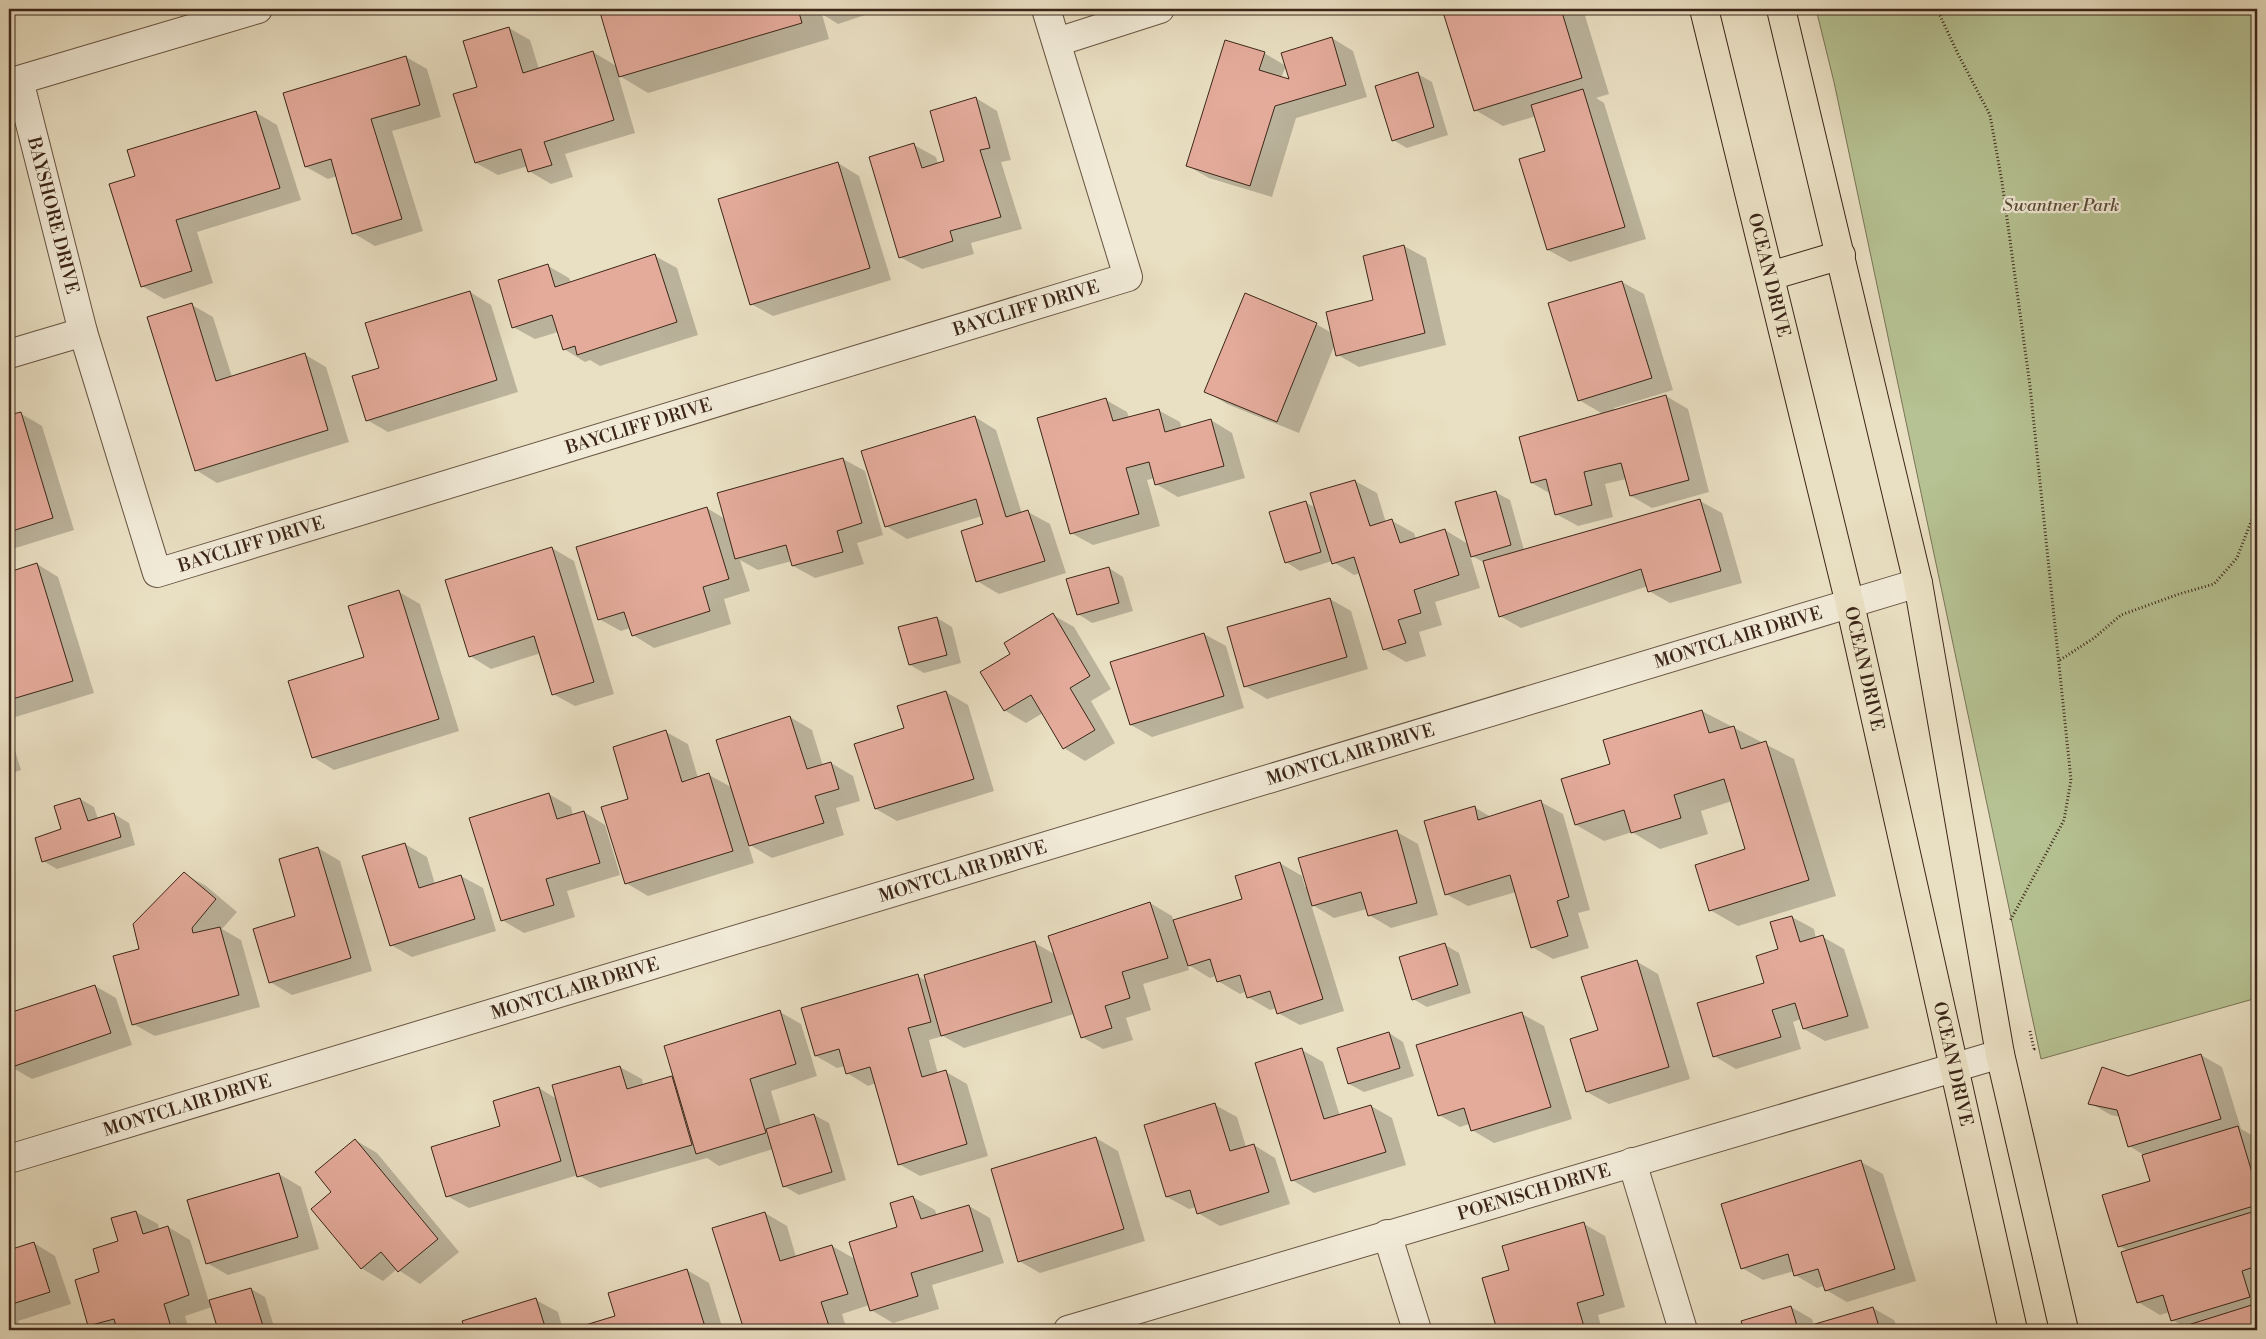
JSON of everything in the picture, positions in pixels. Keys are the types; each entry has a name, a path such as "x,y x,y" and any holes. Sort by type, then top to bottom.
{"main road":[{"name":"OCEAN DRIVE","path":"1704,9 1850,604 2013,1330"},
{"path":"1781,9 1918,583 2000,1054 2064,1330"},
{"path":"1770,276 1841,255"}],"street":[{"name":"BAYSHORE DRIVE","path":"83,332 19,80 258,9"},
{"path":"1046,9 1056,42 1160,9"},
{"name":"BAYCLIFF DRIVE","path":"83,332 157,573 1128,277 1056,42"},
{"path":"9,354 83,332"},
{"name":"MONTCLAIR DRIVE","path":"9,1159 1918,583"},
{"name":"POENISCH DRIVE","path":"1068,1330 2000,1054"},
{"path":"1632,1162 1683,1330"},
{"path":"1387,1234 1417,1330"}],"path":[{"path":"1937,9 1990,115 2007,210 2030,386 2072,780 2064,820 2006,927"},
{"path":"2060,660 2094,638 2121,615 2178,594 2214,584 2237,558 2257,506"},
{"path":"2257,506 2257,515"},
{"path":"2000,1054 2034,1049 2028,1021"}],"green space":[{"name":"Swantner Park","path":"1816,9 2257,9 2257,998 2041,1059 1834,82"}],"building":[{"path":"599,9 798,9 802,23 619,77"},
{"path":"1442,9 1561,9 1582,78 1474,111"},
{"path":"509,27 523,73 593,51 614,120 544,142 552,165 528,172 521,149 475,163 453,94 477,87 463,41"},
{"path":"1332,37 1346,85 1275,106 1250,186 1186,166 1225,40 1265,52 1259,70 1289,79 1281,53"},
{"path":"406,56 420,105 371,119 402,219 352,234 331,159 305,167 283,93"},
{"path":"1418,72 1434,127 1392,141 1375,86"},
{"path":"1583,89 1625,227 1547,250 1519,159 1545,151 1531,105"},
{"path":"976,97 990,148 980,150 1001,217 950,231 953,241 899,258 869,157 914,143 922,168 944,161 930,111"},
{"path":"256,111 280,188 176,220 192,271 141,287 109,184 135,176 127,150"},
{"path":"838,162 870,268 750,305 718,199"},
{"path":"1404,245 1425,333 1336,356 1326,312 1373,300 1363,256"},
{"path":"655,254 677,322 577,355 575,346 563,350 552,315 512,328 498,280 548,264 555,287"},
{"path":"1622,281 1652,378 1578,401 1548,303"},
{"path":"470,291 497,380 366,421 352,376 379,368 365,323"},
{"path":"1245,293 1317,323 1277,422 1204,392"},
{"path":"192,303 216,381 305,353 328,430 195,471 147,317"},
{"path":"1666,395 1689,480 1630,496 1621,463 1584,472 1592,505 1555,515 1546,479 1531,483 1519,437"},
{"path":"1106,398 1113,421 1159,409 1165,432 1211,419 1224,466 1155,485 1149,462 1126,468 1139,514 1070,534 1037,418"},
{"path":"21,412 53,518 9,532 9,415"},
{"path":"975,416 1006,517 1028,510 1045,561 976,582 961,531 983,524 976,499 885,527 861,451"},
{"path":"843,458 862,523 837,531 843,552 792,566 786,545 735,559 717,493"},
{"path":"1355,480 1370,526 1392,519 1400,543 1445,529 1459,575 1414,590 1421,613 1398,620 1406,643 1383,650 1354,557 1332,564 1310,493"},
{"path":"1496,491 1511,545 1471,557 1455,502"},
{"path":"1700,499 1721,571 1648,592 1641,569 1499,617 1483,561"},
{"path":"1306,501 1321,552 1285,563 1269,512"},
{"path":"707,507 729,579 703,587 710,611 632,636 624,612 598,620 576,547"},
{"path":"552,547 594,682 552,695 534,636 469,657 445,580"},
{"path":"37,563 73,681 9,700 9,572"},
{"path":"1109,567 1119,603 1077,615 1066,579"},
{"path":"399,590 439,719 312,758 288,681 364,657 348,606"},
{"path":"1330,598 1347,657 1244,687 1227,627"},
{"path":"1053,613 1090,676 1070,688 1095,730 1063,749 1031,695 1004,711 980,672 1010,654 1004,643"},
{"path":"937,617 947,655 909,665 898,627"},
{"path":"1204,633 1224,696 1130,725 1110,662"},
{"path":"946,691 974,779 875,809 854,744 904,728 897,706"},
{"path":"1702,710 1709,733 1734,726 1741,749 1766,741 1809,880 1709,911 1695,865 1745,849 1724,779 1674,795 1681,818 1631,833 1624,810 1575,825 1561,779 1610,764 1603,740"},
{"path":"790,716 807,769 831,762 839,789 815,796 824,823 749,846 716,740"},
{"path":"666,730 682,782 709,773 733,851 625,884 601,807 628,799 613,747"},
{"path":"549,793 557,819 584,811 600,863 546,879 554,905 501,921 469,818"},
{"path":"80,798 88,821 114,813 121,837 42,862 35,838 61,829 54,806"},
{"path":"1541,800 1569,897 1557,901 1568,936 1531,948 1510,875 1445,895 1424,821 1475,806 1478,820"},
{"path":"1397,830 1417,903 1368,916 1361,892 1312,906 1298,858"},
{"path":"405,843 419,888 461,875 475,919 390,946 362,856"},
{"path":"318,847 351,958 269,983 253,929 295,916 279,859"},
{"path":"1280,862 1323,999 1277,1014 1270,991 1247,998 1240,975 1217,982 1210,959 1188,966 1173,920 1242,899 1235,876"},
{"path":"184,872 216,899 192,928 193,933 220,927 239,995 132,1025 113,956 139,949 133,924"},
{"path":"1150,902 1168,958 1122,972 1130,998 1105,1006 1112,1028 1081,1038 1048,936"},
{"path":"1792,916 1800,942 1823,935 1848,1016 1803,1029 1795,1003 1772,1010 1781,1037 1713,1057 1697,1003 1764,983 1756,956 1778,949 1770,922"},
{"path":"1035,941 1052,1002 941,1036 924,975"},
{"path":"1445,943 1458,985 1412,1000 1399,957"},
{"path":"1637,960 1669,1067 1586,1092 1570,1039 1598,1030 1581,977"},
{"path":"918,974 931,1022 908,1028 922,1077 946,1070 967,1144 898,1165 870,1067 846,1074 839,1049 815,1056 801,1008"},
{"path":"95,985 111,1033 9,1068 9,1013"},
{"path":"780,1010 796,1064 750,1079 766,1133 696,1154 664,1046"},
{"path":"1522,1012 1551,1107 1471,1131 1464,1108 1438,1116 1416,1045"},
{"path":"1389,1032 1400,1068 1348,1084 1337,1048"},
{"path":"1302,1048 1324,1119 1371,1105 1386,1152 1291,1181 1255,1063"},
{"path":"2201,1054 2221,1119 2128,1147 2117,1110 2088,1104 2102,1067 2128,1076"},
{"path":"620,1066 627,1089 672,1076 692,1145 577,1177 552,1085"},
{"path":"539,1087 561,1161 446,1197 431,1147 500,1126 493,1101"},
{"path":"1215,1103 1230,1151 1254,1144 1269,1192 1197,1214 1190,1190 1166,1197 1144,1125"},
{"path":"814,1114 832,1172 783,1187 766,1129"},
{"path":"2238,1126 2257,1189 2257,1205 2118,1247 2102,1195 2150,1181 2142,1155"},
{"path":"1096,1137 1124,1229 1018,1262 991,1169"},
{"path":"355,1139 438,1239 398,1272 381,1252 361,1269 311,1209 331,1192 315,1172"},
{"path":"1861,1160 1895,1269 1825,1291 1818,1269 1794,1276 1788,1254 1741,1269 1721,1204"},
{"path":"279,1173 298,1237 206,1264 187,1200"},
{"path":"913,1196 921,1219 969,1205 983,1251 911,1273 918,1296 870,1311 849,1242 897,1227 890,1203"},
{"path":"136,1211 143,1234 168,1226 189,1295 164,1304 171,1327 159,1330 117,1330 114,1319 88,1326 75,1280 99,1272 93,1249 118,1241 111,1218"},
{"path":"765,1212 780,1261 832,1245 848,1294 821,1302 829,1326 815,1330 744,1330 712,1228"},
{"path":"2252,1212 2257,1228 2257,1266 2242,1271 2250,1297 2171,1321 2163,1295 2137,1303 2121,1252"},
{"path":"1584,1222 1604,1295 1577,1303 1585,1330 1497,1330 1482,1278 1509,1270 1502,1246"},
{"path":"34,1242 50,1292 9,1305 9,1250"},
{"path":"687,1269 706,1330 569,1330 615,1316 608,1293"},
{"path":"251,1288 264,1329 218,1330 209,1300"},
{"path":"536,1298 546,1330 465,1330 462,1321"},
{"path":"2255,1304 2257,1330 2172,1330"},
{"path":"1791,1306 1798,1329 1873,1307 1880,1330 1744,1330 1741,1321"},
{"path":"1359,1326 1361,1330 1346,1330"}]}
